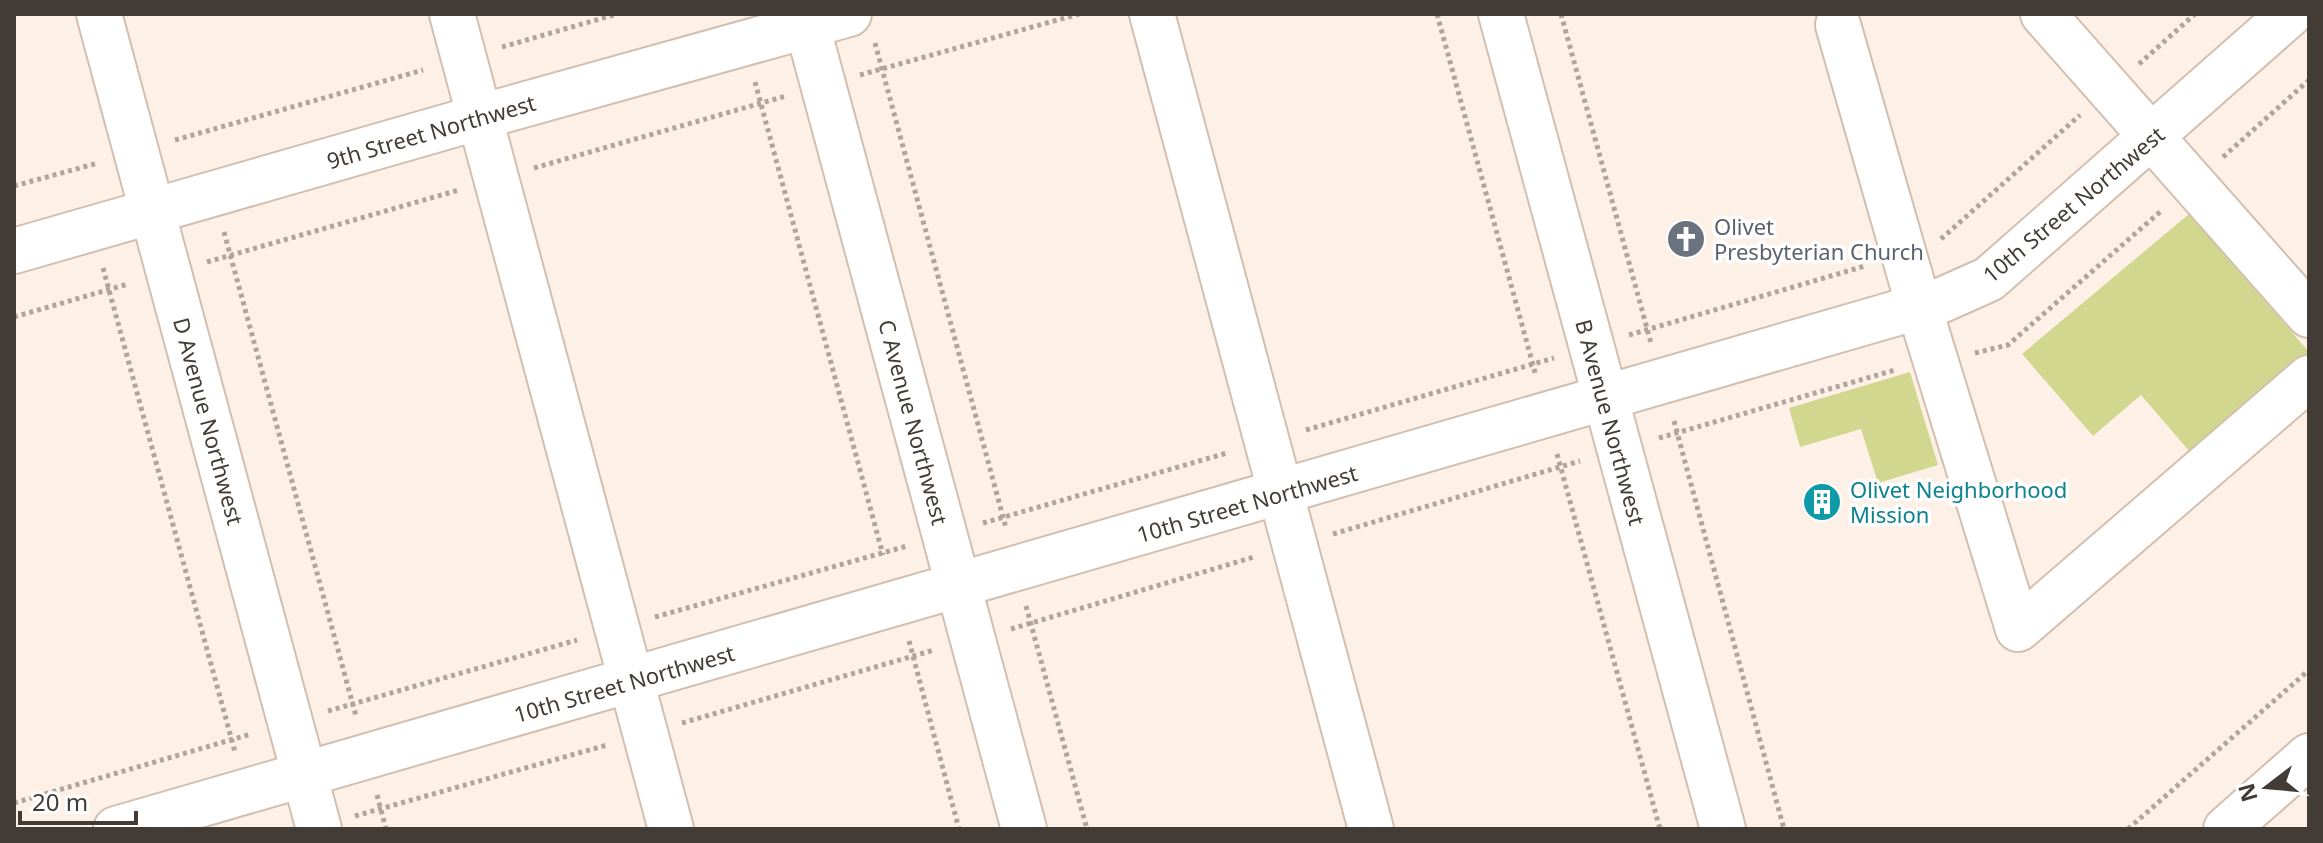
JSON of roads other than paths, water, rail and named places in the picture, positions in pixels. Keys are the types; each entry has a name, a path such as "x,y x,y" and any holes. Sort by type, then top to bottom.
{"street":[{"name":"D Avenue Northwest","path":"99,14 319,829"},
{"path":"452,14 671,829"},
{"path":"1152,14 1371,829"},
{"name":"B Avenue Northwest","path":"1501,14 1723,829"},
{"path":"2043,14 2309,315"},
{"name":"10th Street Northwest","path":"116,829 1942,300 1989,279 2290,14"},
{"name":"9th Street Northwest","path":"14,251 806,20 861,26"},
{"name":"C Avenue Northwest","path":"806,20 1024,829"},
{"path":"1838,25 1919,307 2018,629 2309,378"},
{"path":"2226,829 2309,756"}],"place":[{"name":"Olivet Presbyterian Church","path":"1686,239"},
{"name":"Olivet Neighborhood Mission","path":"1822,502"}]}
